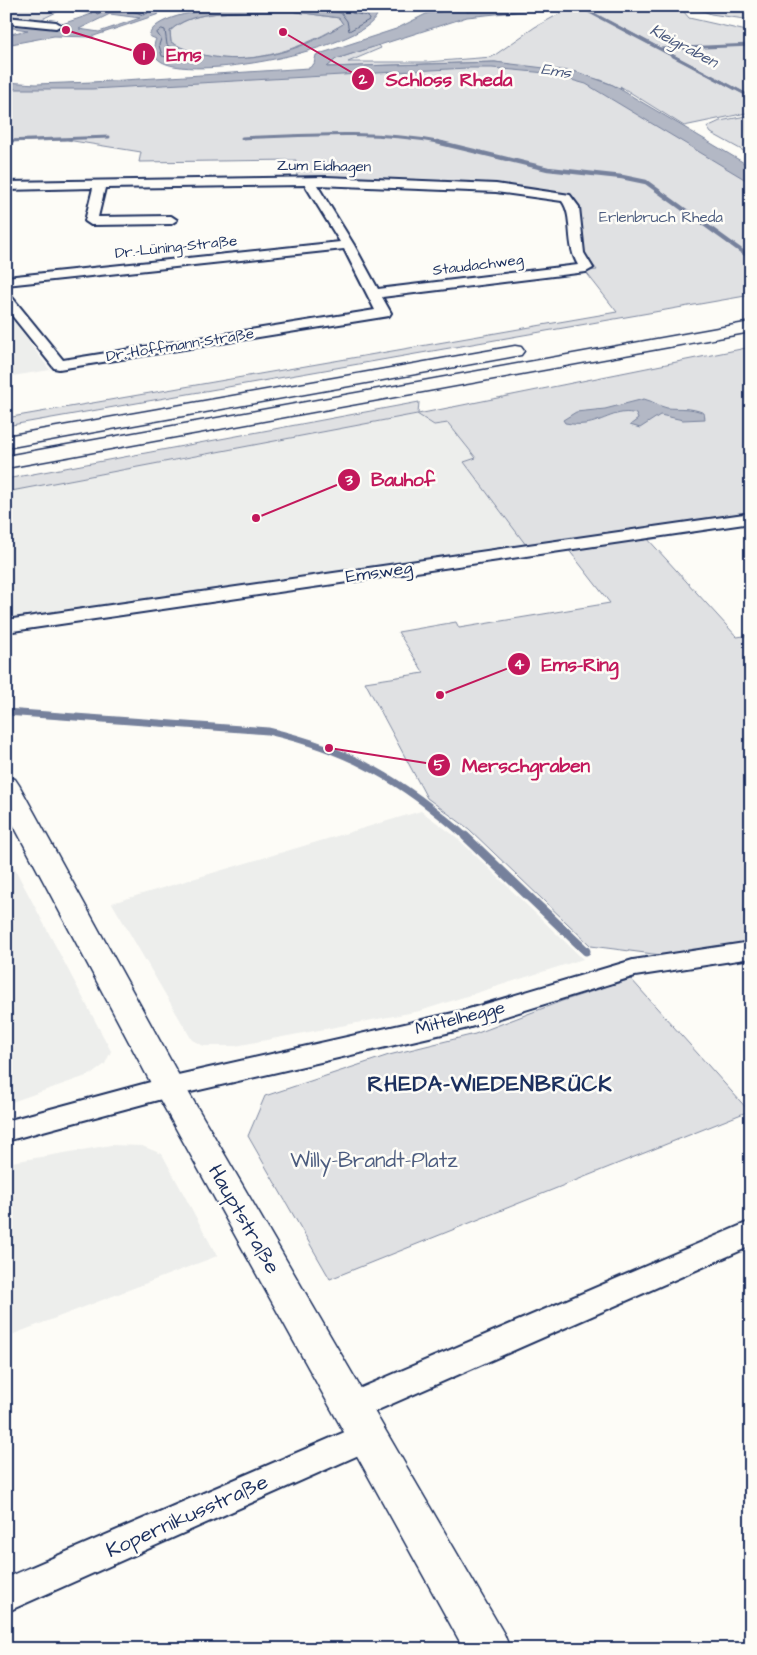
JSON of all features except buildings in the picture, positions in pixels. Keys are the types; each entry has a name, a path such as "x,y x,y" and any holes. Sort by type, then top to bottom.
{"main road":[{"path":"6,462 751,328"},
{"path":"6,442 535,347"},
{"name":"Hauptstraße","path":"6,785 170,1087 488,1649"}],"street":[{"path":"6,20 56,25"},
{"path":"309,182 348,245 374,294"},
{"name":"Zum Eidhagen","path":"6,186 309,182 496,188 548,194 566,198 573,207 577,253 586,268"},
{"path":"100,184 90,221 171,220"},
{"name":"Dr.-Lüning-Straße","path":"6,281 348,245"},
{"name":"Staudachweg","path":"374,294 586,268"},
{"name":"Dr.-Hoffmann-Straße","path":"6,299 59,365 384,313 374,294"},
{"name":"Emsweg","path":"6,626 751,518"},
{"name":"Mittelhegge","path":"6,1131 170,1087 464,1020 633,968 751,950"},
{"path":"360,1422 751,1233"},
{"name":"Kopernikusstraße","path":"6,1595 360,1422"}],"shaded area":[{"path":"6,311 50,370 6,377"},
{"path":"417,414 434,425 448,422 476,458 464,462 526,545 6,620 6,492"},
{"path":"421,811 455,836 583,959 420,1011 235,1046 204,1046 192,1040 112,903"},
{"path":"6,852 111,1051 105,1064 92,1074 6,1104"},
{"path":"111,1145 142,1146 162,1154 217,1256 6,1337 6,1163"}],"green space":[{"path":"6,6 69,6 38,21 6,17"},
{"path":"581,6 679,6 689,18 751,32 751,96"},
{"path":"690,6 751,6 751,20 711,14"},
{"path":"583,9 751,98 751,112 684,126 620,86 624,90 601,80 495,62 327,67 336,59 379,45 381,48 348,62 427,62 492,57 535,27 565,11"},
{"path":"290,11 339,18 343,24 302,45 258,57 236,59 214,57 193,52 171,43 170,31 188,20 210,14"},
{"name":"Erlenbruch Rheda","path":"500,65 573,76 751,175 751,295 6,426 6,418 617,312 585,271 597,270 583,252 579,207 571,198 550,191 500,185 297,179 296,160 139,162 141,152 67,140 6,142 6,86"},
{"path":"751,115 751,155 711,133 707,127 720,121"},
{"path":"751,347 751,512 526,545 464,462 476,458 448,423 434,425 417,414 6,492 6,479 419,402 418,414"},
{"path":"646,537 737,637 751,635 751,942 661,955 591,946 469,829 427,798 365,682 424,673 398,632 456,622 459,628 610,603 568,549"},
{"name":"Willy-Brandt-Platz","path":"631,979 749,1111 330,1279 248,1136 265,1096 389,1055 475,1034 562,1001"}],"water":[{"path":"90,6 151,6 159,14 91,37 54,36 6,45 6,35 28,30 6,27 6,24 53,27 92,14 81,12","holes":["110,14 140,18 99,32 79,29"]},
{"path":"264,6 334,6 362,9 377,15 365,28 341,40 309,51 237,65 203,68 176,66 157,58 154,50 156,39 149,36 158,24 177,16 203,11","holes":["290,11 339,18 343,24 303,45 258,57 236,59 214,57 192,51 171,42 170,31 178,24 198,16 232,12"]},
{"path":"492,6 531,7 524,11 467,17 336,59 327,67 495,62 577,72 613,85 751,167 751,183 586,84 546,73 492,68 467,68 92,89 6,89 6,82 36,84 93,82 309,68 314,64 316,55 396,29 428,13"},
{"path":"644,399 667,408 699,411 704,413 705,419 683,420 660,415 640,428 630,425 638,419 636,414 629,413 617,414 585,424 565,423 563,420 576,412 605,409"}],"waterway":[{"name":"Kleigraben","path":"578,6 751,97"},
{"path":"660,49 751,45"},
{"path":"242,138 343,134 393,136 437,142"},
{"path":"6,141 109,137"},
{"path":"437,142 443,143"},
{"path":"437,142 548,169 622,177 646,182 751,258"},
{"path":"6,712 268,731 298,739 351,758 374,770 420,799 466,837"},
{"path":"465,836 586,951"}],"place":[{"name":"Ems","path":"66,30"},
{"name":"Schloss Rheda","path":"283,32"},
{"name":"Bauhof","path":"256,518"},
{"name":"Ems-Ring","path":"440,695"},
{"name":"Merschgraben","path":"329,748"}],"district":[{"name":"RHEDA-WIEDENBRÜCK","path":"490,1084"}]}
